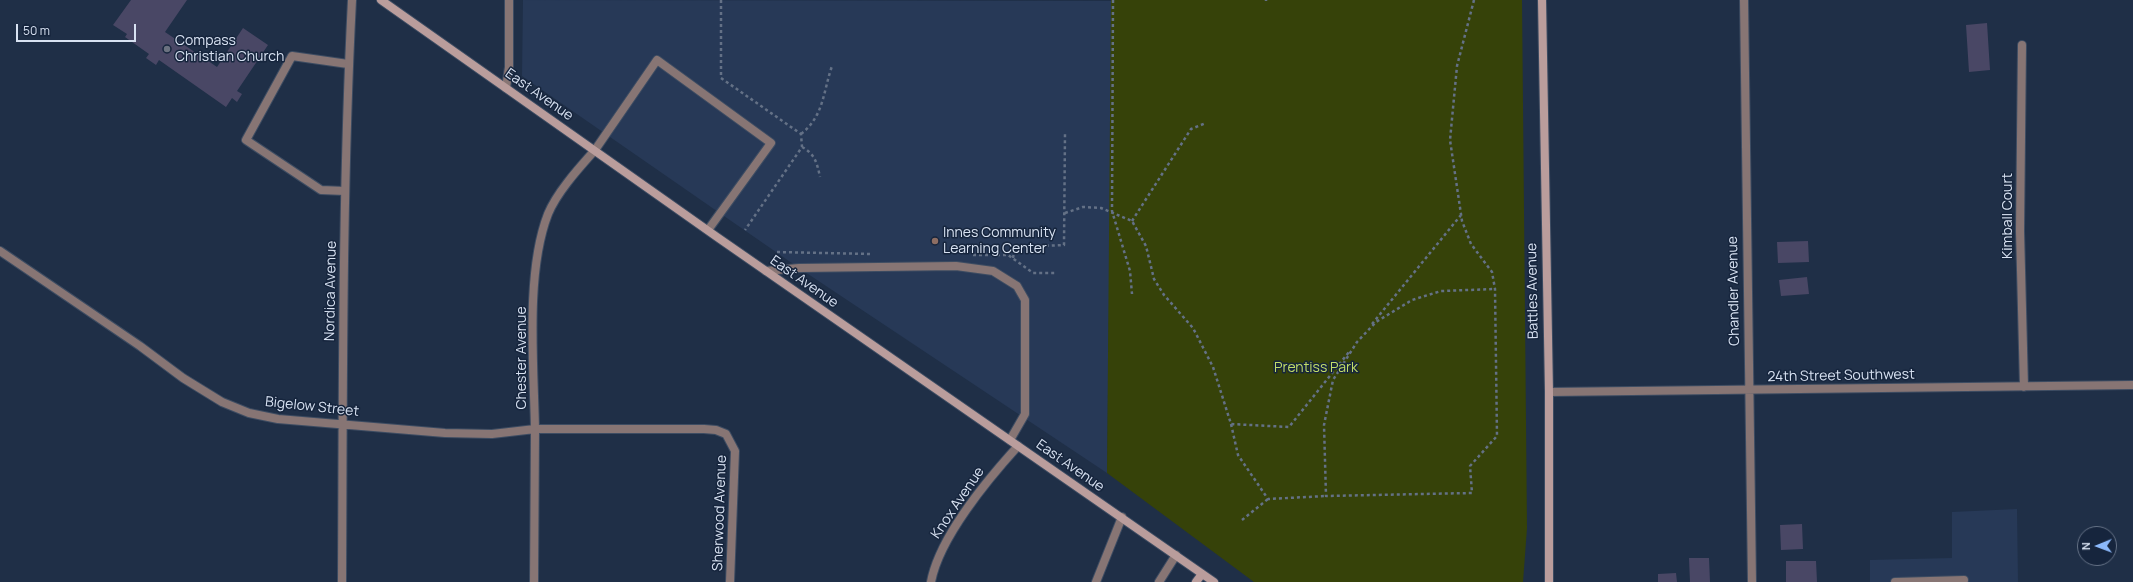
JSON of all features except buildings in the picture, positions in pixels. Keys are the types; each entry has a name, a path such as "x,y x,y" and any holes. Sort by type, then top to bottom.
{"main road":[{"name":"East Avenue","path":"381,0 766,271 1214,582"},
{"name":"Battles Avenue","path":"1542,0 1548,392 1549,582"},
{"path":"1196,582 1202,574"}],"street":[{"name":"Nordica Avenue","path":"342,582 342,424 345,191 348,64 352,0"},
{"path":"506,88 509,67 509,0"},
{"name":"Chandler Avenue","path":"1744,0 1748,390 1752,582"},
{"name":"Kimball Court","path":"2022,45 2020,231 2024,386"},
{"path":"345,191 321,190 246,140 292,56 348,64"},
{"name":"Chester Avenue","path":"534,582 534,305 537,264 541,238 549,212 569,181 595,150 657,60 771,143 708,230"},
{"name":"Bigelow Street","path":"0,250 140,346 183,378 236,409 278,419 445,433 492,434 535,429 669,429"},
{"path":"766,271 799,268 956,266 993,271 1017,286 1025,300 1025,414 1010,440"},
{"name":"24th Street Southwest","path":"1548,392 2133,385"},
{"name":"Sherwood Avenue","path":"669,429 716,430 726,434 732,441 735,451 735,469 730,582"},
{"name":"Knox Avenue","path":"931,582 932,572 948,538 993,473 1018,446"},
{"path":"1096,582 1122,517"},
{"path":"1159,582 1176,555"},
{"path":"1895,582 1964,580"}],"path":[{"path":"1113,0 1112,211 1130,271 1132,294"},
{"path":"1242,520 1268,499 1326,496 1472,493 1470,466 1497,436 1495,289 1492,272 1471,244 1461,215 1450,140 1457,66 1474,0"},
{"path":"801,134 812,126 820,111 832,66"},
{"path":"1132,221 1191,129 1206,123"},
{"path":"1013,258 1015,247 1064,245 1066,133"},
{"path":"802,148 811,152 814,156 820,177"},
{"path":"1065,213 1083,207 1112,211 1132,221 1146,246 1154,279 1164,295 1193,328 1214,367 1232,424 1238,455 1268,499"},
{"path":"1232,424 1289,426 1461,215"},
{"path":"1326,496 1324,425 1333,380 1357,342 1376,322 1412,300 1441,291 1495,289"}],"shaded area":[{"name":"Innes Community Learning Center","path":"523,0 1113,1 1107,473 799,268 522,76"},
{"path":"2017,509 2018,582 1870,582 1870,560 1952,558 1952,512"}],"green space":[{"name":"Prentiss Park","path":"1111,0 1522,0 1527,528 1523,582 1254,582 1107,473"}],"place":[{"name":"Compass Christian Church","path":"167,49"},
{"name":"Innes Community Learning Center","path":"935,241"}]}
